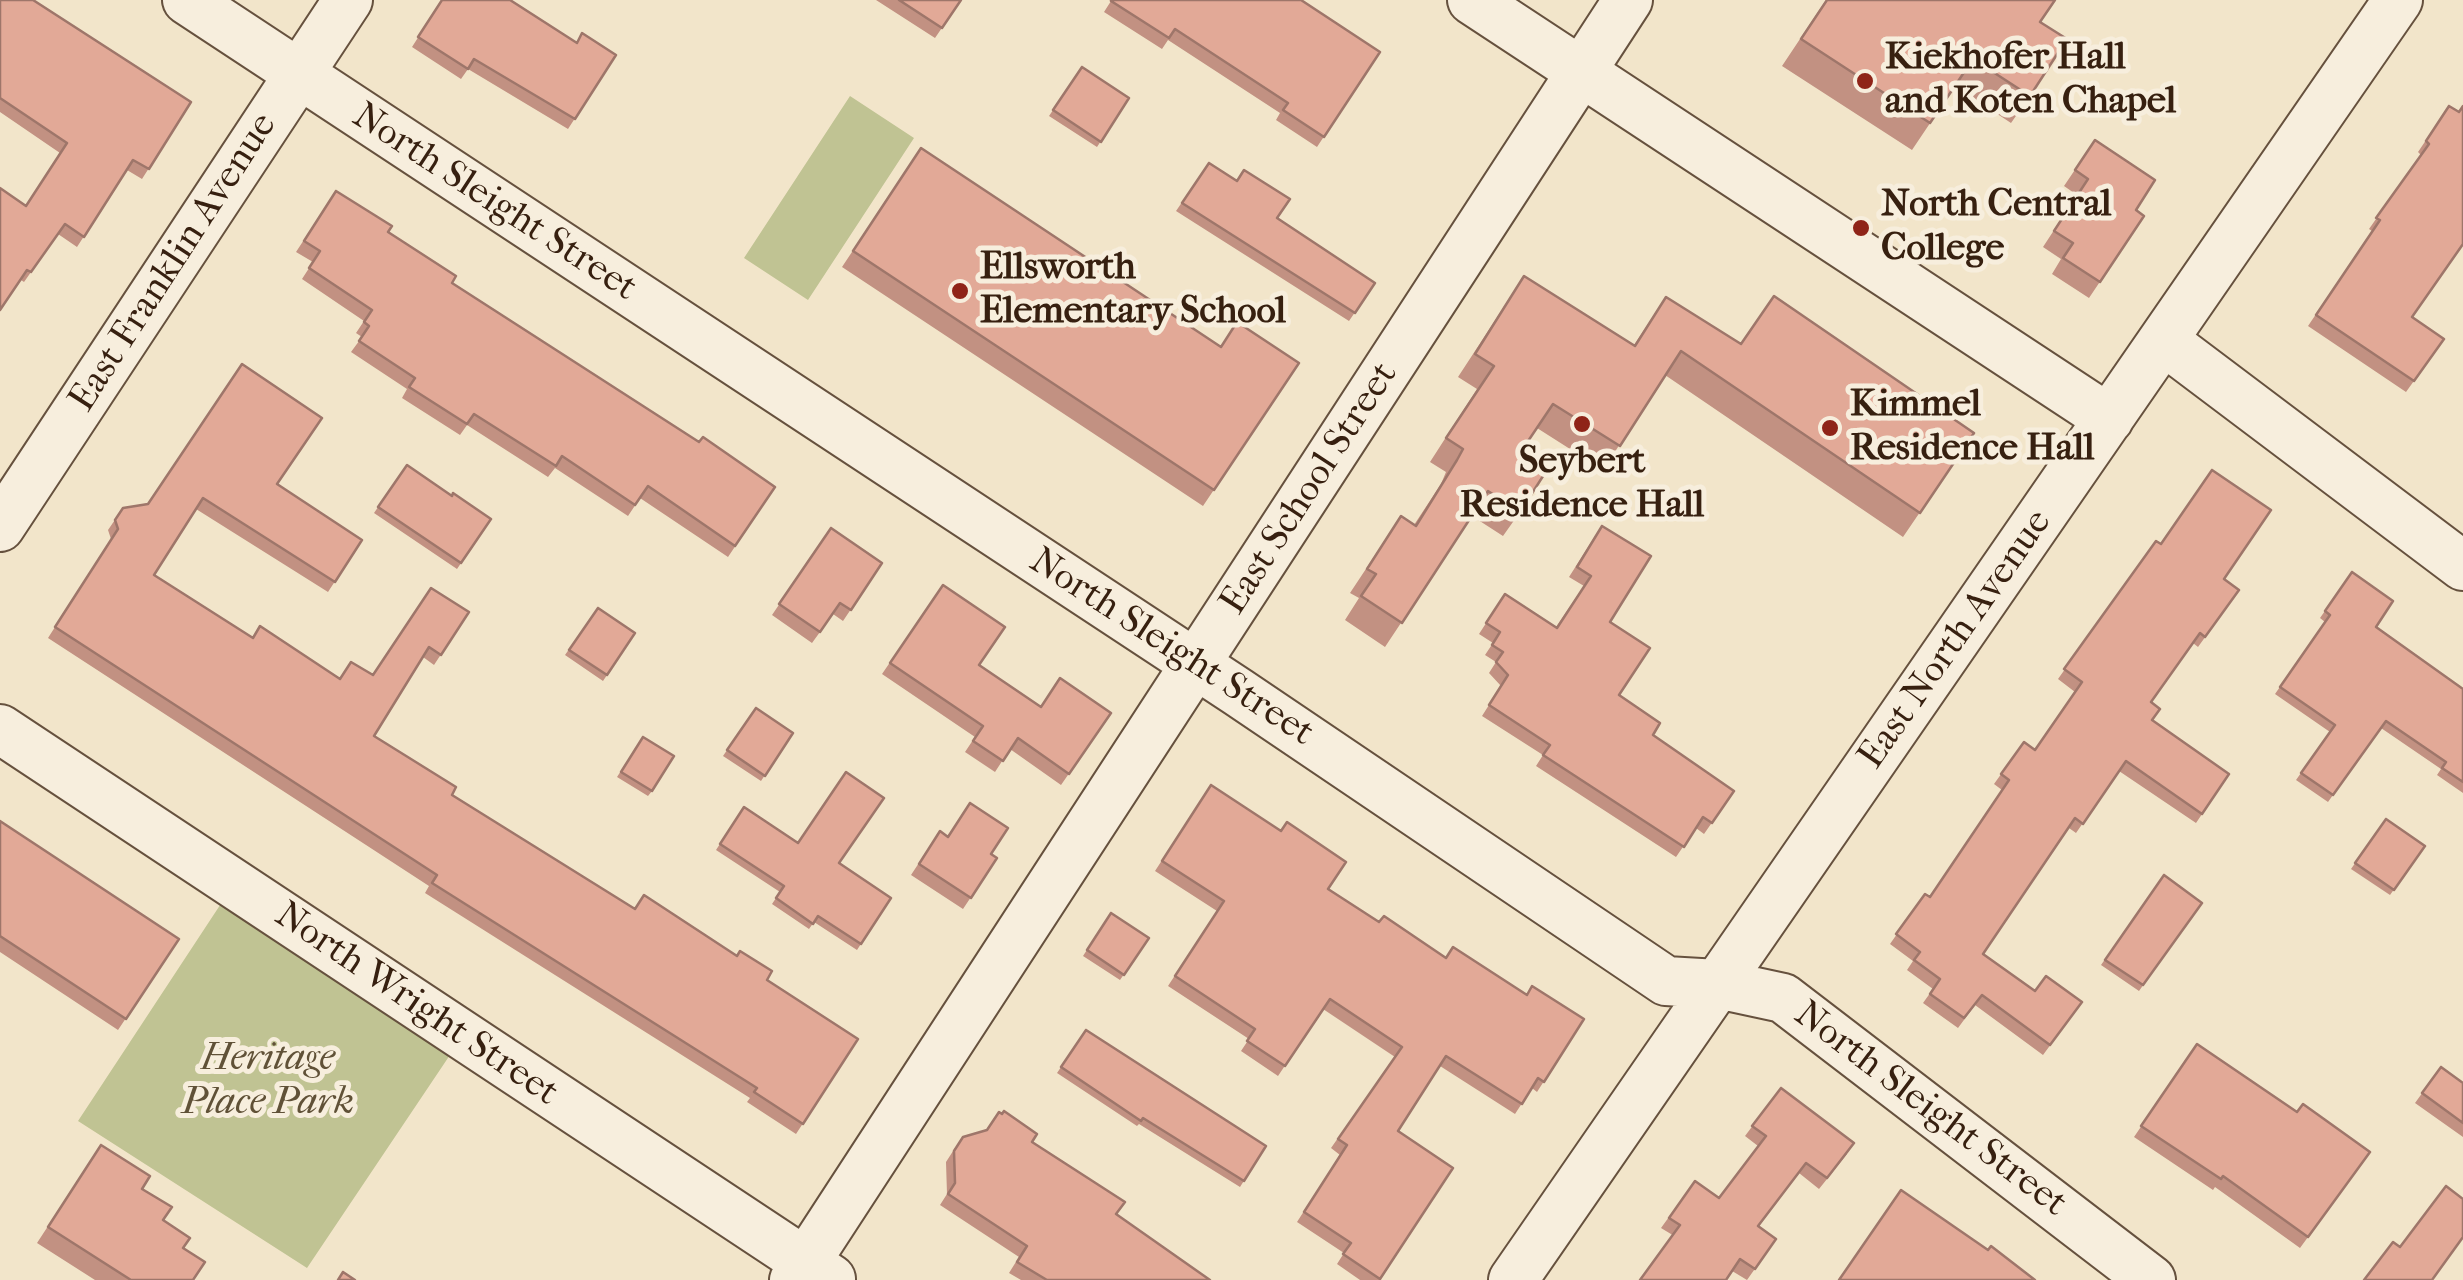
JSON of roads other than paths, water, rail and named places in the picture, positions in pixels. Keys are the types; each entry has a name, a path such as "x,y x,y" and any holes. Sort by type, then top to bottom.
{"street":[{"name":"North Sleight Street","path":"186,0 1196,664 1666,981 1718,984 1783,998 2151,1280"},
{"name":"East Franklin Avenue","path":"0,527 348,0"},
{"path":"1472,0 2108,419"},
{"name":"East School Street","path":"811,1274 1196,664 1628,0"},
{"name":"East North Avenue","path":"1514,1280 2398,0"},
{"path":"2163,340 2463,566"},
{"name":"North Wright Street","path":"0,729 811,1274"}],"place":[{"name":"Kiekhofer Hall and Koten Chapel","path":"1865,81"},
{"name":"North Central College","path":"1861,228"},
{"name":"Ellsworth Elementary School","path":"960,291"},
{"name":"Seybert Residence Hall","path":"1582,424"},
{"name":"Kimmel Residence Hall","path":"1830,428"}],"park label":[{"name":"Heritage Place Park","path":"268,1082"}]}
